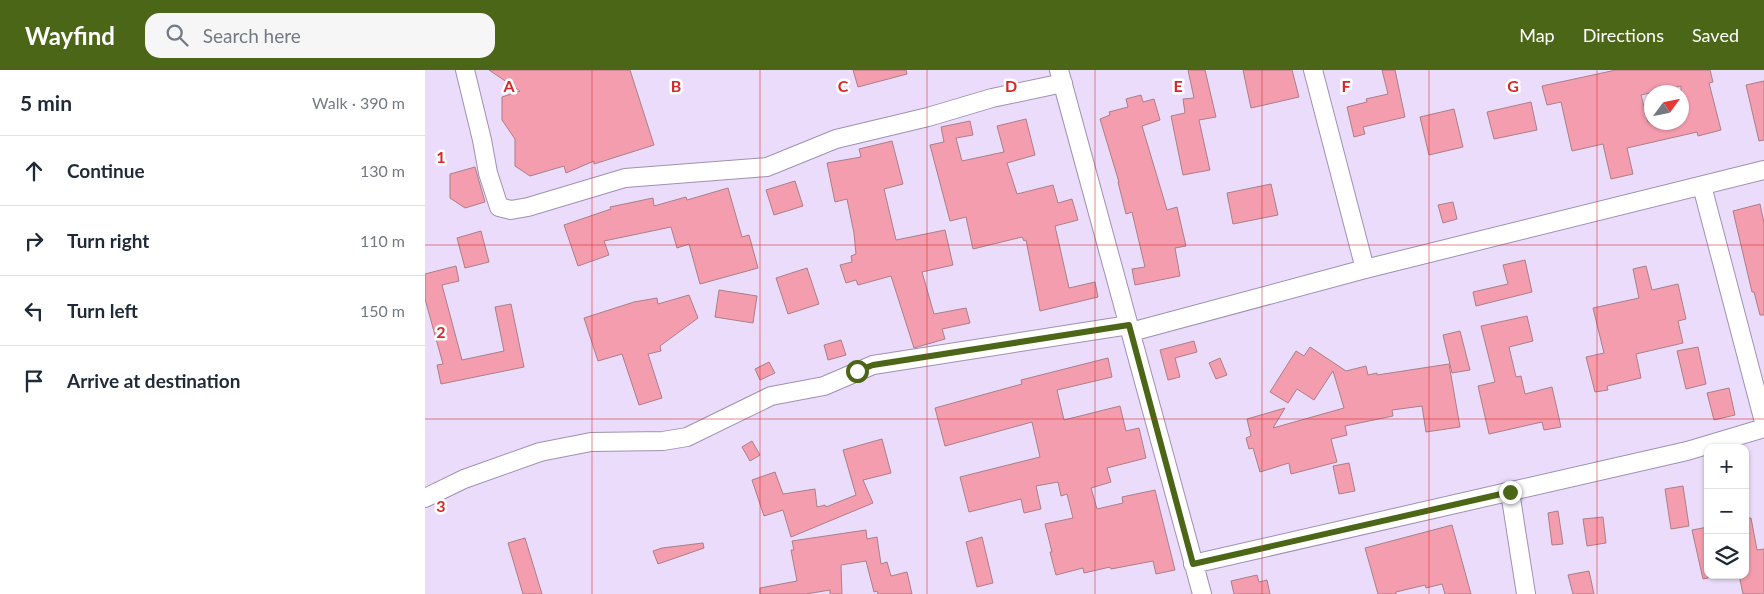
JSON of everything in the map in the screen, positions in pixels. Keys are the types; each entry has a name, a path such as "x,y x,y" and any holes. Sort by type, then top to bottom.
{"street":[{"path":"465,70 488,173 499,208 511,210 528,207 625,178 767,167 835,138 928,117 1061,77 1202,594"},
{"path":"1313,70 1365,269"},
{"path":"425,498 464,479 540,452 565,446 591,442 663,441 687,437 771,396 824,386 873,365 1130,329 1764,170"},
{"path":"1702,186 1764,422"},
{"path":"1193,564 1687,451 1764,428"},
{"path":"1510,492 1526,594"}],"building":[{"path":"489,70 630,70 654,145 594,164 594,161 566,173 564,166 530,176 515,166 515,139 502,120 502,97 520,91"},
{"path":"853,70 906,70 907,74 858,87"},
{"path":"1188,70 1205,70 1216,117 1199,120 1210,170 1183,175 1171,116 1185,113 1183,99 1194,98"},
{"path":"1243,70 1292,70 1299,97 1251,108"},
{"path":"1382,70 1395,70 1405,117 1363,127 1365,134 1354,137 1347,107 1367,102 1366,99 1388,94"},
{"path":"1616,70 1710,70 1713,82 1709,83 1721,130 1698,136 1697,132 1627,148 1633,174 1611,179 1603,144 1572,151 1561,102 1547,105 1542,86"},
{"path":"1764,81 1764,140 1759,141 1746,85"},
{"path":"1141,95 1143,102 1154,99 1160,120 1142,126 1167,210 1177,207 1186,246 1175,248 1180,276 1135,285 1132,269 1145,267 1132,212 1126,214 1119,182 1100,119 1110,115 1109,112 1128,107 1126,99"},
{"path":"1531,102 1537,130 1494,139 1487,112"},
{"path":"1454,109 1463,147 1429,155 1420,117"},
{"path":"1026,119 1035,155 1007,163 1017,194 1053,185 1058,203 1072,199 1078,220 1055,226 1069,288 1095,282 1098,297 1040,311 1026,240 1024,241 1022,237 973,249 966,217 950,221 930,145 944,142 941,127 970,121 973,135 956,138 962,161 1004,152 997,126"},
{"path":"892,141 903,184 884,189 896,240 945,230 953,265 922,272 934,314 966,308 970,323 942,329 945,339 914,348 891,276 858,285 856,280 846,283 840,265 852,262 851,256 856,254 854,233 847,199 835,202 827,163 861,157 859,149"},
{"path":"475,167 485,202 465,208 450,198 450,174"},
{"path":"795,181 803,206 774,215 766,190"},
{"path":"1271,184 1278,215 1233,224 1227,193"},
{"path":"728,188 742,237 749,235 758,268 700,284 689,244 677,248 671,227 604,241 609,255 578,266 564,225 611,209 610,207 653,198 654,206 686,197 687,200"},
{"path":"1453,202 1457,219 1443,223 1438,205"},
{"path":"1760,204 1764,223 1764,315 1760,315 1754,292 1752,292 1733,211"},
{"path":"481,231 489,262 465,268 457,238"},
{"path":"1525,260 1532,292 1476,306 1473,292 1508,284 1503,265"},
{"path":"456,266 459,281 442,285 462,360 504,351 495,307 511,304 524,367 441,384 437,365 443,364 425,299 425,274"},
{"path":"1646,266 1652,290 1678,284 1686,319 1678,321 1683,343 1636,354 1641,378 1607,386 1608,390 1595,392 1586,357 1604,353 1593,308 1639,298 1633,269"},
{"path":"807,268 819,304 788,314 776,278"},
{"path":"719,290 757,296 753,323 715,317"},
{"path":"689,295 698,318 660,346 661,351 648,354 662,398 639,405 622,354 598,361 584,318 634,302 657,298 658,304"},
{"path":"1527,316 1533,341 1509,347 1516,377 1521,376 1525,394 1552,387 1561,427 1544,430 1542,422 1489,434 1478,386 1495,382 1481,326"},
{"path":"1460,331 1470,370 1452,373 1443,335"},
{"path":"841,340 846,355 828,360 824,345"},
{"path":"1194,341 1197,352 1175,358 1180,377 1168,380 1160,350"},
{"path":"1310,347 1346,371 1366,366 1368,375 1449,364 1460,427 1426,432 1422,406 1392,410 1393,416 1345,426 1347,435 1331,439 1337,462 1291,474 1289,463 1260,472 1253,448 1249,449 1246,438 1251,436 1247,419 1285,408 1273,428 1344,408 1333,371 1314,400 1297,389 1288,403 1270,392 1296,351 1304,356"},
{"path":"1698,347 1706,384 1686,389 1677,351"},
{"path":"1108,358 1112,377 1057,390 1064,420 1120,406 1126,431 1139,428 1146,458 1107,468 1111,482 1091,488 1097,509 1123,503 1122,497 1155,490 1175,570 1156,574 1153,561 1084,573 1083,568 1056,575 1045,524 1073,518 1067,494 1061,496 1058,482 1036,486 1041,509 1024,513 1021,499 969,512 960,477 1040,457 1032,422 945,446 935,408 1022,384 1021,380"},
{"path":"1220,358 1227,375 1216,379 1209,363"},
{"path":"769,362 775,373 760,380 755,369"},
{"path":"1729,388 1735,415 1714,420 1707,393"},
{"path":"882,439 891,473 863,480 873,503 791,537 783,510 764,516 752,480 775,472 783,494 815,489 817,507 825,505 826,507 856,495 843,450"},
{"path":"752,441 760,455 750,461 742,447"},
{"path":"1349,463 1355,491 1339,494 1333,466"},
{"path":"1683,486 1689,526 1671,529 1665,489"},
{"path":"1558,511 1563,544 1552,545 1548,513"},
{"path":"1603,517 1606,543 1587,546 1583,519"},
{"path":"1749,518 1751,518 1757,550 1764,549 1764,594 1743,594 1740,579 1749,579"},
{"path":"1452,525 1471,594 1445,594 1442,584 1426,588 1425,585 1396,592 1396,594 1378,594 1365,548"},
{"path":"1704,528 1704,579 1703,579 1692,530"},
{"path":"866,530 867,539 877,537 881,564 887,562 891,576 907,572 912,594 878,594 877,591 874,592 866,561 841,565 842,594 830,594 830,590 806,594 760,594 760,588 797,581 791,550 794,550 792,541"},
{"path":"982,537 993,583 977,587 966,542"},
{"path":"525,538 542,594 523,594 508,543"},
{"path":"703,543 704,548 658,564 653,551 662,548"},
{"path":"1589,571 1594,594 1573,594 1568,575"},
{"path":"1257,575 1259,582 1267,580 1270,594 1234,594 1231,581"}],"route":[{"path":"857,371 873,365 1129,325 1193,564 1510,492"}]}
